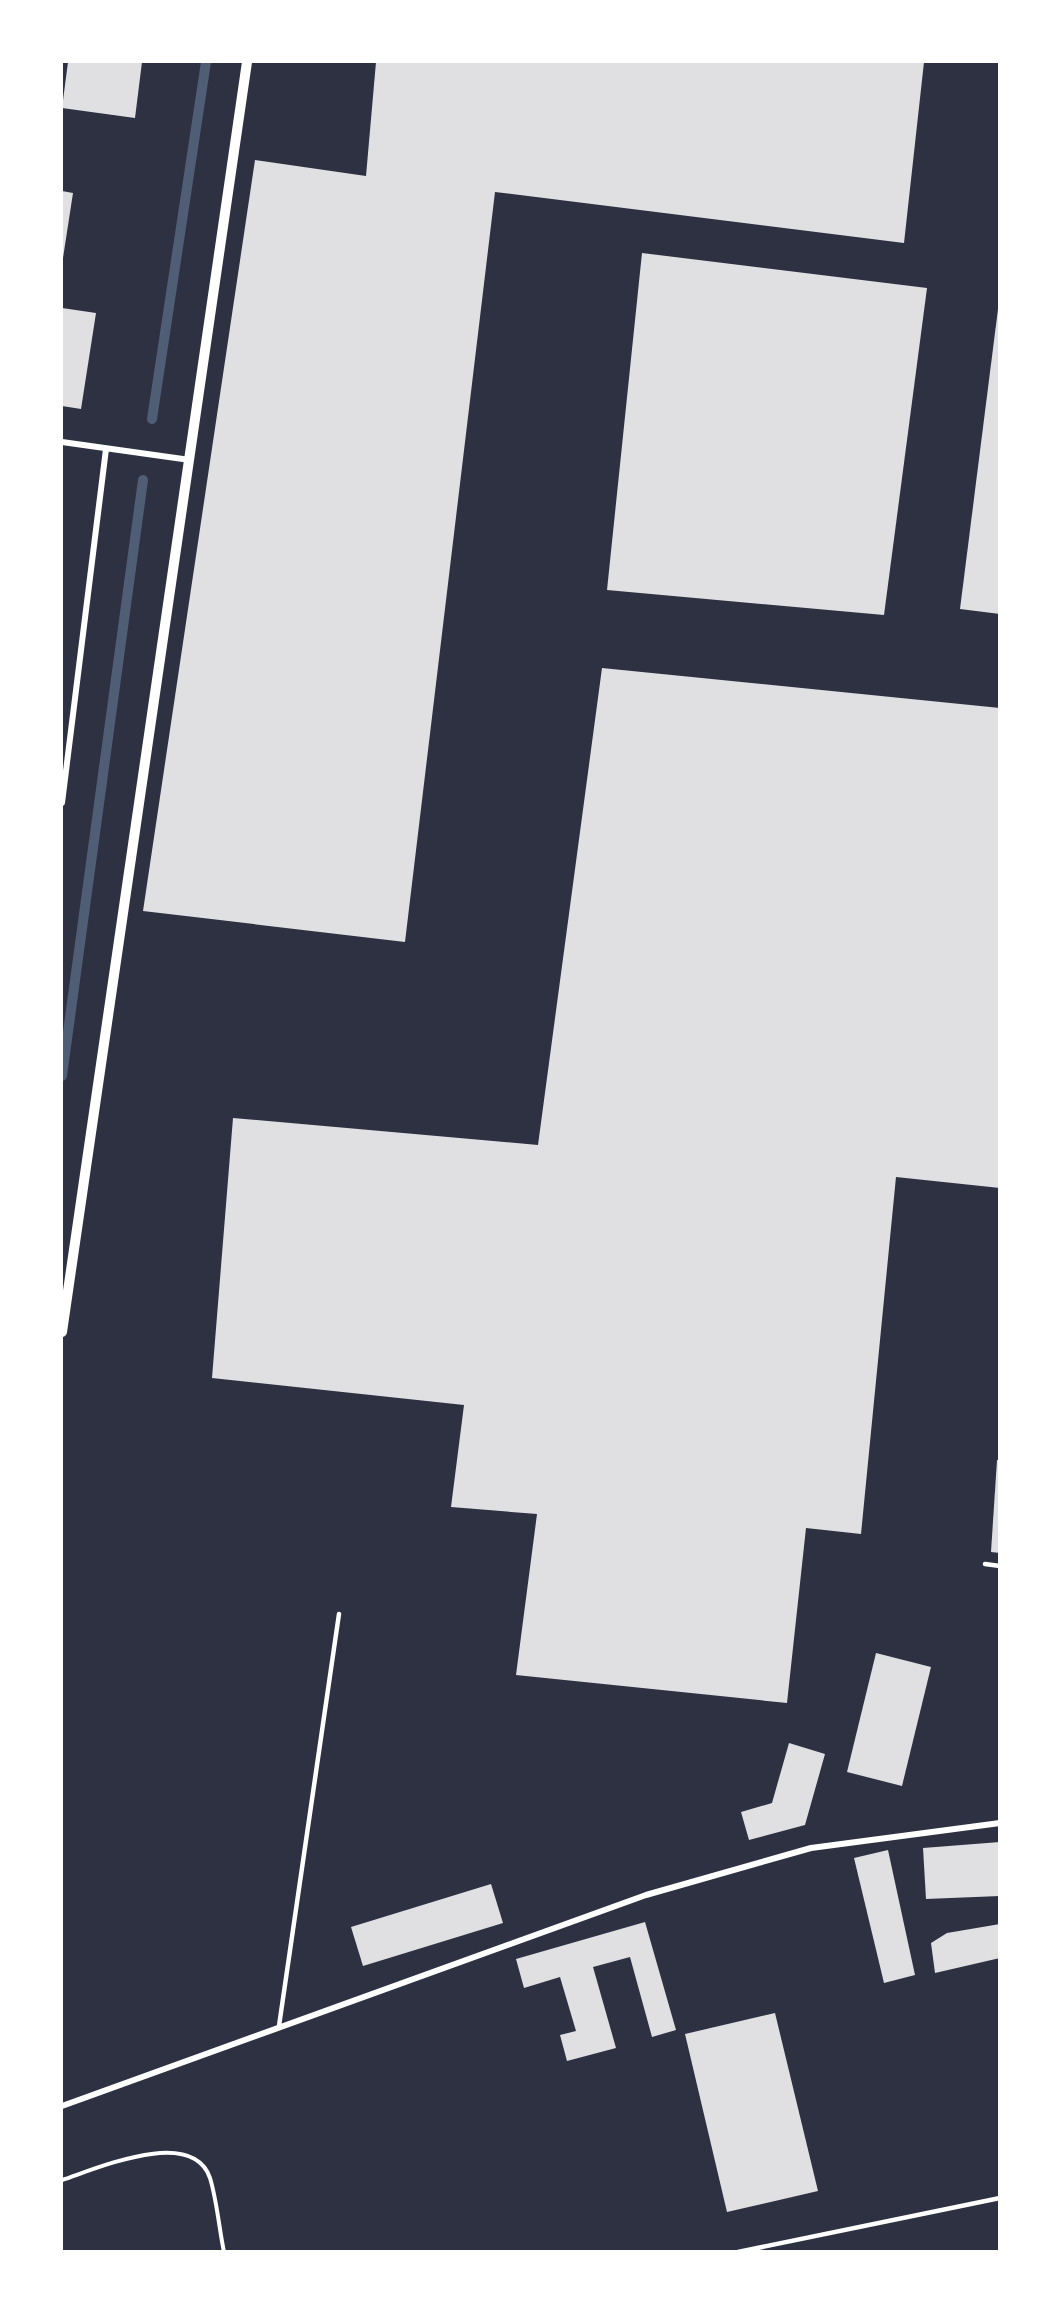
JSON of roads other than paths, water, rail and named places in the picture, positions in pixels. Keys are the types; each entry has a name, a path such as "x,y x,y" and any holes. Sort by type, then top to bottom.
{"street":[{"path":"62,1332 247,62"},
{"path":"62,442 190,460"},
{"path":"62,803 106,449"},
{"path":"62,2106 646,1895 811,1848 999,1823"}],"lane":[{"path":"985,1564 999,1566"},
{"path":"279,2026 339,1614"},
{"path":"738,2252 999,2198"}],"waterway":[{"path":"152,419 206,62"},
{"path":"62,1076 143,480"}]}
